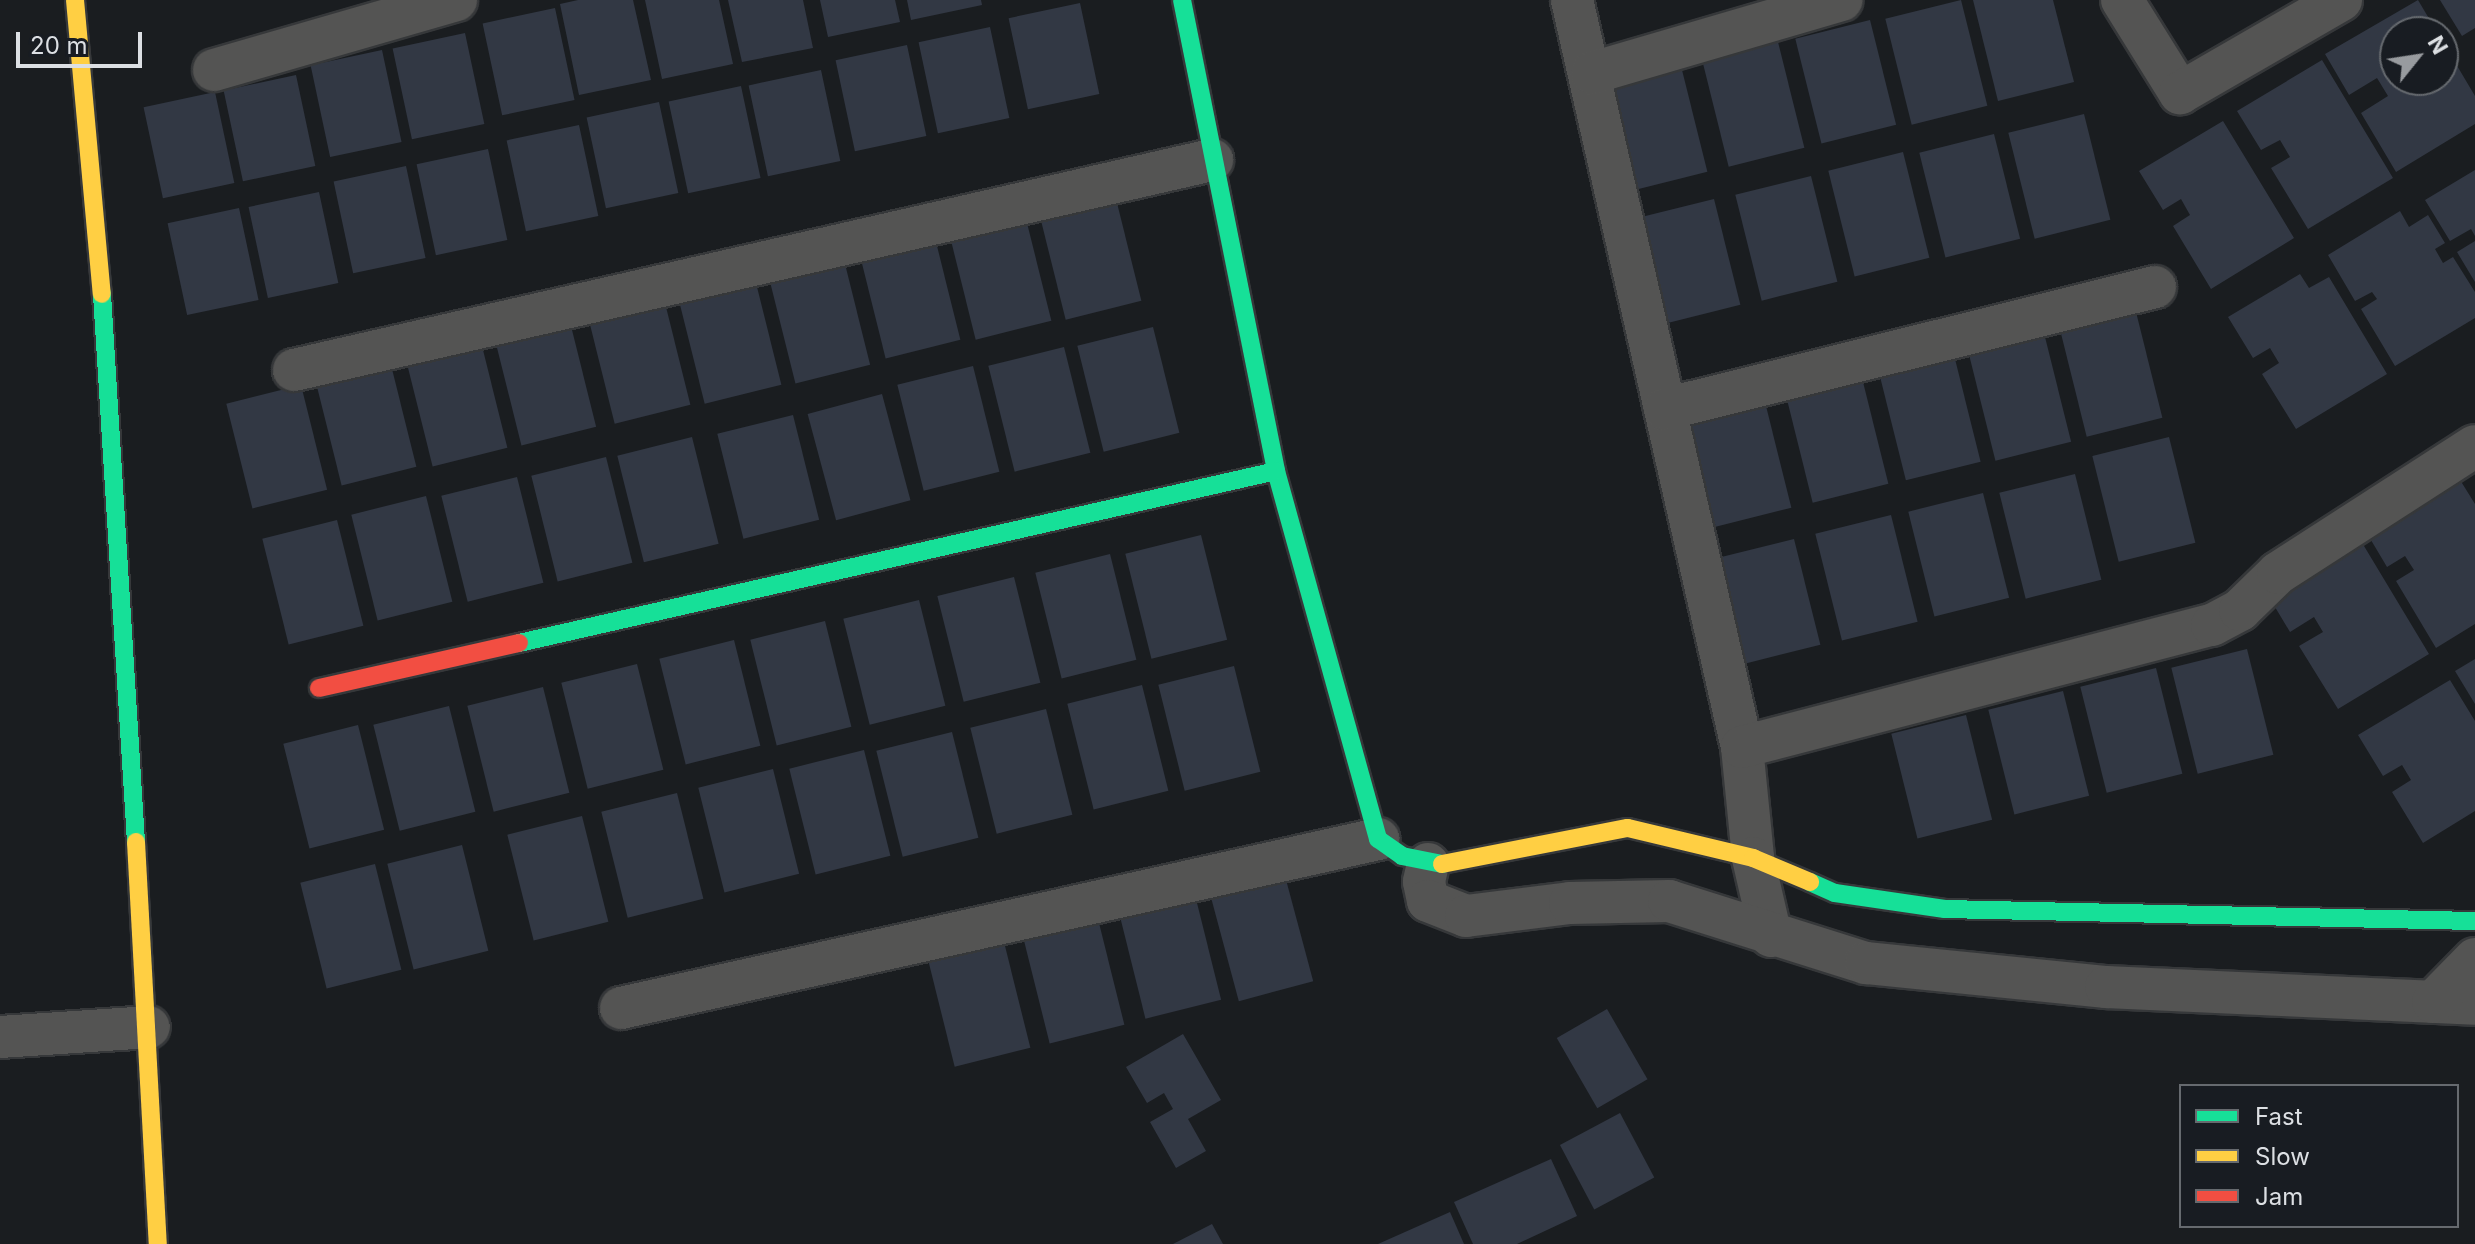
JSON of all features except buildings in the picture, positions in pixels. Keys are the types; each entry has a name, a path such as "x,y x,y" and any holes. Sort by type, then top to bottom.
{"street":[{"path":"75,0 113,407 149,1027 158,1244"},
{"path":"214,70 456,0"},
{"path":"1182,0 1276,471 1378,839 1402,856 1428,864 1456,863 1556,838 1628,828 1753,858 1835,893 1945,909 2475,921"},
{"path":"1572,0 1592,73 1742,747 1753,858 1771,936"},
{"path":"1592,73 1842,0"},
{"path":"2122,0 2180,93 2341,0"},
{"path":"294,370 1212,160"},
{"path":"1665,409 2155,287"},
{"path":"1742,747 2212,625 2240,610 2278,573 2475,446"},
{"path":"319,688 1276,471"},
{"path":"621,1008 1378,839"},
{"path":"1428,864 1424,882 1428,901 1466,916 1570,903 1669,901 1711,911 1771,936 1866,963 2106,987 2475,1004"},
{"path":"2433,1002 2475,959"},
{"path":"0,1037 149,1027"}],"traffic: fast":[{"path":"1182,0 1276,471 1378,839 1402,856 1442,864"},
{"path":"102,294 136,842"},
{"path":"519,643 1276,471"},
{"path":"1810,882 1835,893 1945,909 2475,921"}],"traffic: slow":[{"path":"75,0 102,294"},
{"path":"1442,864 1628,828 1753,858 1810,882"},
{"path":"136,842 158,1244"}],"traffic: jam":[{"path":"319,688 519,643"}]}
